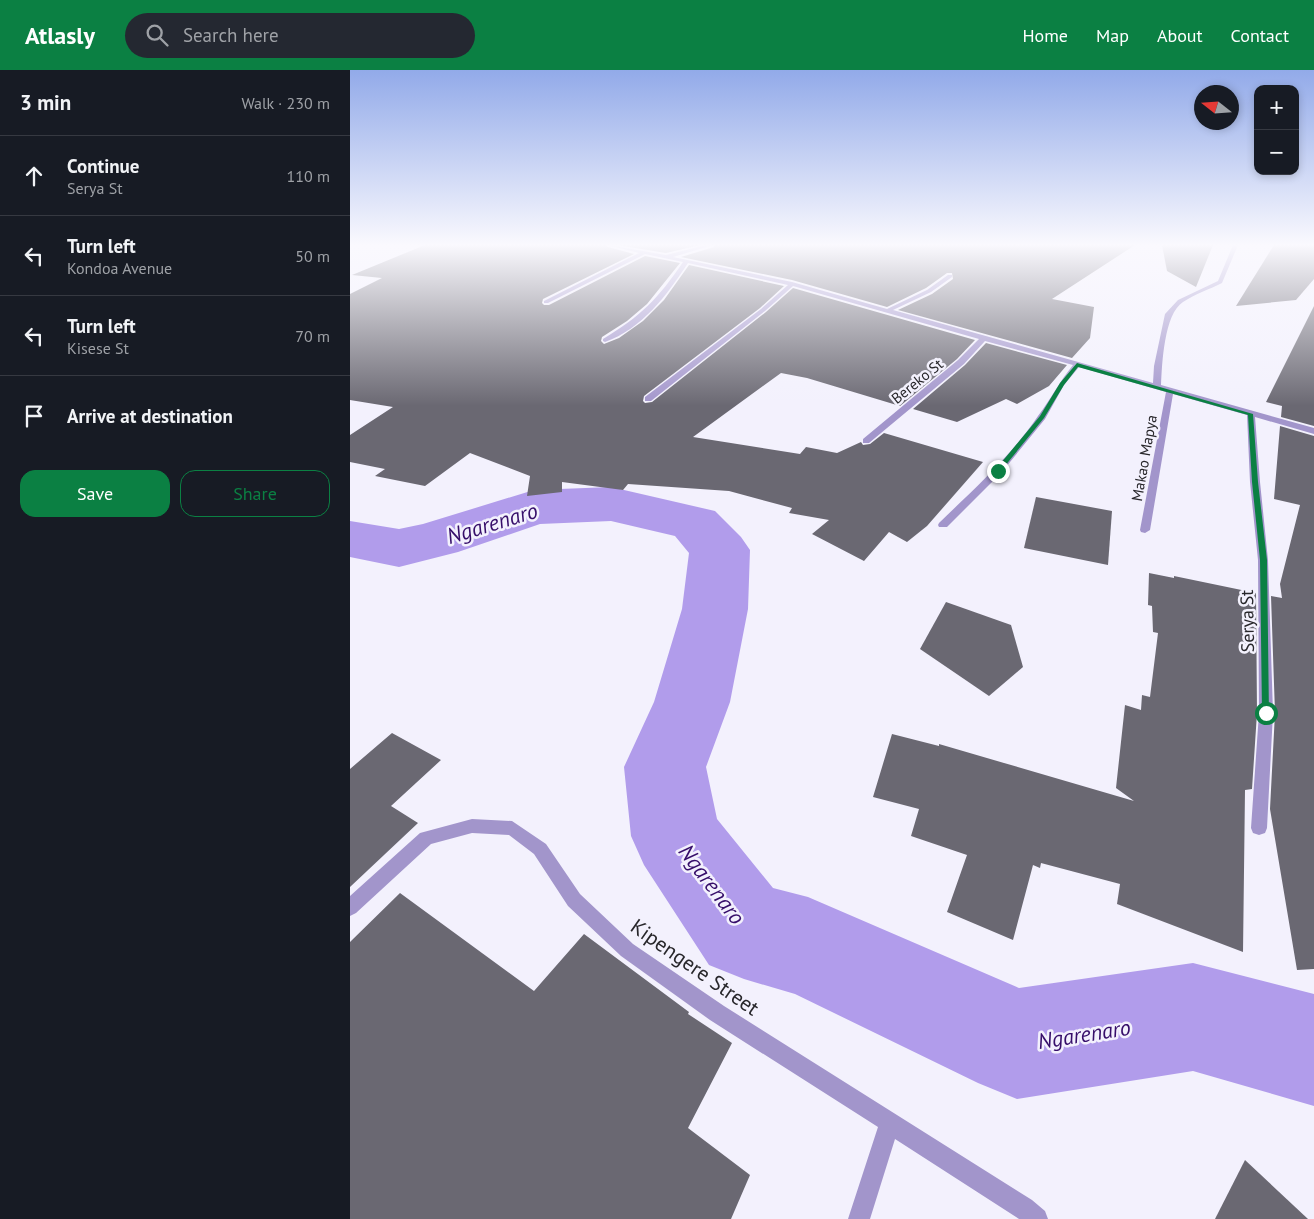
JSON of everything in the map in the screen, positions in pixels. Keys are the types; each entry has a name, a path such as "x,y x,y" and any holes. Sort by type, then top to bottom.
{"street":[{"path":"546,302 553,299"},
{"path":"605,340 636,321 659,299"},
{"path":"648,399 776,299"},
{"path":"847,299 982,339 1314,431"},
{"path":"889,310 912,299"},
{"path":"1157,388 1158,366 1168,314 1180,301 1185,299"},
{"name":"Bereko St","path":"866,440 961,362 982,339"},
{"path":"943,524 998,471 1042,417 1061,384 1077,365"},
{"name":"Makao Mapya","path":"1145,530 1170,392"},
{"name":"Serya St","path":"1251,414 1264,570 1266,713 1260,828"},
{"name":"Kipengere Street","path":"350,907 426,838 472,826 512,828 540,849 574,900 627,950 717,1013 1024,1208 1037,1219"},
{"path":"859,1219 890,1122"}],"building":[{"path":"350,299 544,299 542,303 549,305 561,299 651,299 627,321 602,337 601,341 604,344 619,338 643,321 665,299 770,299 644,396 643,401 645,403 652,402 781,299 830,299 975,340 957,359 900,406 807,378 781,373 693,437 800,454 806,447 837,453 861,442 863,445 870,444 884,433 983,462 927,526 907,542 889,532 864,561 812,534 829,520 789,513 792,508 729,491 628,484 623,490 562,482 562,492 527,496 530,476 470,453 425,486 375,476 385,469 350,462 350,435 393,407 350,400"},
{"path":"858,299 904,299 887,307"},
{"path":"922,299 1053,299 1094,307 1090,338 1072,358 898,310"},
{"path":"1241,299 1297,299 1296,300 1236,306"},
{"path":"1314,306 1314,426 1281,417 1282,406 1266,402"},
{"path":"986,343 1067,365 1049,386 1017,404 1006,399 957,422 913,409 965,365"},
{"path":"1280,426 1314,436 1314,969 1297,970 1270,809 1275,713 1271,596 1282,598 1280,584 1300,505 1274,499"},
{"path":"1036,497 1112,511 1108,565 1024,548"},
{"path":"1149,573 1174,578 1174,576 1256,593 1257,713 1252,789 1245,790 1243,952 1117,904 1120,884 1041,863 1040,868 1033,865 1013,940 947,912 967,855 911,836 919,809 873,797 892,734 939,746 939,744 1134,801 1116,788 1125,705 1141,710 1142,695 1150,697 1158,633 1153,632 1152,606 1148,605"},
{"path":"946,602 1011,625 1023,667 989,696 920,649"},
{"path":"392,733 441,760 391,806 418,823 350,887 350,769"},
{"path":"400,893 534,991 584,934 689,1012 688,1014 732,1043 688,1128 750,1175 731,1219 350,1219 350,942"},
{"path":"1245,1160 1308,1219 1215,1219"}],"waterway":[{"name":"Ngarenaro","path":"350,539 399,548 437,539 534,507 611,504 695,523 720,550 715,609 692,702 665,767 676,836 744,930 808,947 1017,1044 1193,1017 1314,1050"}],"route":[{"path":"998,471 1042,417 1061,384 1077,365 1251,414 1255,482 1263,560 1266,713"}]}
